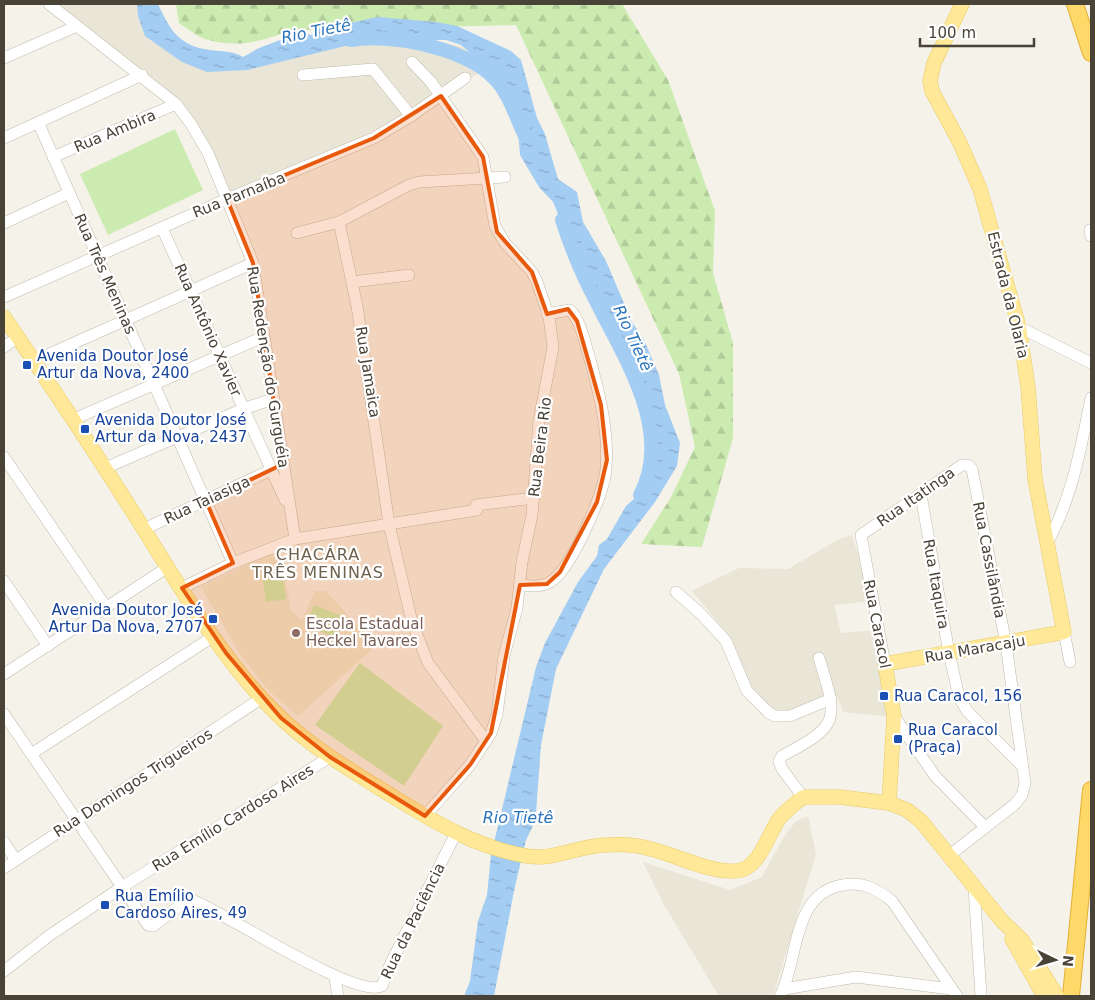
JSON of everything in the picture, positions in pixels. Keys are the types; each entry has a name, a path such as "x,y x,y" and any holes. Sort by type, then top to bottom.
{"highway":[{"path":"1075,4 1091,52"},
{"path":"1071,996 1091,790"}],"main road":[{"name":"Estrada da Olaria","path":"962,4 934,63 930,81 932,91 960,143 980,189 1019,327 1028,387 1034,478 1064,632"},
{"path":"4,317 74,419 214,636 262,698 296,731 330,757 456,834 481,844 527,856 542,857 590,846 646,847 718,870 733,871 745,869 754,861 778,820 804,797 839,797 889,803 907,810 921,821 974,887 1022,940 1057,996"},
{"name":"Rua Maracaju","path":"885,664 1006,644 1064,632"},
{"name":"Rua Caracol","path":"885,664 894,716 889,803"},
{"path":"998,915 1044,996"}],"street":[{"name":"Rua Redenção do Gurguéia","path":"49,4 142,75 176,104 199,136 253,263 295,539"},
{"path":"4,58 77,26"},
{"name":"Rua Beira Rio","path":"412,62 441,96 480,152 487,178 495,226 505,243 532,272 548,314 553,347 539,422 534,498 517,608 503,661 497,715 486,741 470,765 425,816"},
{"path":"303,75 373,69 412,116"},
{"path":"4,138 142,75"},
{"name":"Rua Parnaíba","path":"4,297 227,199 365,142 412,116 465,78"},
{"name":"Rua Ambira","path":"53,157 176,104"},
{"name":"Rua Três Meninas","path":"38,122 233,563"},
{"path":"297,233 338,222 408,184 428,181 505,177"},
{"path":"4,223 69,193"},
{"name":"Rua Jamaica","path":"338,222 352,282 374,412 389,524 412,622 421,651 439,681 486,741"},
{"name":"Rua Antônio Xavier","path":"162,228 291,513"},
{"path":"34,361 253,263"},
{"path":"352,282 410,275"},
{"path":"520,585 546,584 560,572 581,538 606,474 606,448 601,405 577,321 568,309 548,314"},
{"path":"1019,327 1091,362"},
{"path":"4,347 18,337"},
{"path":"74,419 263,337"},
{"path":"1047,544 1061,515 1070,487 1091,398"},
{"path":"105,468 243,409 274,399"},
{"path":"4,457 106,607"},
{"name":"Rua Itatinga","path":"861,536 962,465 968,465 972,469"},
{"name":"Rua Cassilândia","path":"950,855 1015,804 1022,795 1025,783 1006,644 972,469"},
{"name":"Rua Taiasiga","path":"144,529 271,470"},
{"name":"Rua Itaquira","path":"921,495 948,653 962,705 1022,766"},
{"path":"182,588 233,563 295,539 534,498"},
{"name":"Rua Caracol","path":"861,536 885,664"},
{"path":"4,674 168,567"},
{"path":"4,581 48,646"},
{"path":"676,592 701,614 726,641 747,691 769,713 775,716 790,716 831,700"},
{"path":"1064,632 1070,662"},
{"path":"31,754 214,636"},
{"path":"804,797 782,769 780,758 822,732 831,716 831,700 820,658"},
{"name":"Rua Domingos Trigueiros","path":"4,868 262,698"},
{"path":"4,714 122,887"},
{"path":"894,716 935,776 985,827"},
{"name":"Rua Emílio Cardoso Aires","path":"8,967 122,887 330,757"},
{"name":"Rua da Paciência","path":"122,887 148,925 153,926 182,904 194,901 335,978 362,991 376,989 382,986 390,965 456,834"},
{"path":"4,842 16,860"},
{"path":"782,993 804,917 814,900 826,890 854,883 880,892 892,902 954,993"},
{"path":"974,887 981,996"},
{"path":"978,950 981,942 981,921 998,915"},
{"path":"4,955 8,967"},
{"path":"782,993 840,978 856,977 954,993"},
{"path":"335,978 338,996"}],"highlighted area":[{"path":"441,96 483,157 497,232 532,272 547,314 568,309 577,321 601,405 607,460 597,502 560,572 547,584 520,585 491,733 470,765 425,816 330,757 281,718 226,653 182,588 233,563 206,501 283,464 253,263 227,199 374,138"}],"shaded area":[{"path":"45,4 144,4 156,35 223,65 383,34 442,42 462,47 490,65 390,136 227,197 188,114"},
{"path":"852,535 872,601 834,605 841,633 876,630 892,717 843,712 837,696 782,713 768,707 747,683 730,637 692,591 739,568 788,569 839,539"},
{"name":"Escola Estadual Heckel Tavares","path":"280,548 291,611 302,620 315,591 326,591 376,646 298,716 267,689 241,656 201,587"},
{"path":"808,816 816,854 773,996 719,996 664,905 643,862 730,890 762,877 785,835 796,821"}],"green space":[{"path":"176,4 622,4 668,80 715,211 713,273 733,343 733,438 702,547 641,544 670,499 695,447 679,374 516,25 292,30 260,40 228,43 202,38 179,23"},
{"path":"175,129 203,190 108,235 80,174"},
{"path":"282,571 286,599 266,602 262,574"},
{"path":"314,605 344,617 335,638 306,625"},
{"path":"360,663 443,726 404,786 315,725"}],"water":[{"name":"Rio Tietê","path":"137,4 158,4 172,29 183,41 190,45 210,50 231,52 243,57 259,48 299,33 312,35 326,23 345,24 378,17 436,22 457,26 511,51 521,60 537,118 545,134 558,179 577,192 583,222 606,261 632,322 644,340 659,375 665,405 680,443 677,466 655,502 604,569 556,669 541,745 536,813 526,840 514,891 494,996 464,996 470,981 478,921 487,895 491,855 536,667 545,643 578,582 597,556 599,545 607,539 626,506 636,497 646,480 653,475 656,452 654,441 648,431 647,403 638,395 627,375 630,359 572,247 553,202 539,187 520,155 517,117 498,77 461,45 446,40 370,40 247,70 207,72 182,62 145,36 138,16"}],"waterway":[{"name":"Rio Tietê","path":"351,40 368,38 410,42 432,46 472,62 488,72 500,85 511,103 525,136"},
{"name":"Rio Tietê","path":"562,220 581,271 631,370 641,395 648,421 651,446 649,471 640,495"}],"place":[{"name":"Avenida Doutor José Artur da Nova, 2400","path":"27,365"},
{"name":"Avenida Doutor José Artur da Nova, 2437","path":"85,429"},
{"name":"Avenida Doutor José Artur Da Nova, 2707","path":"213,619"},
{"name":"Escola Estadual Heckel Tavares","path":"296,633"},
{"name":"Rua Caracol, 156","path":"884,696"},
{"name":"Rua Caracol (Praça)","path":"898,739"},
{"name":"Rua Emílio Cardoso Aires, 49","path":"105,905"}],"district":[{"name":"CHACÁRA TRÊS MENINAS","path":"318,563"}]}
